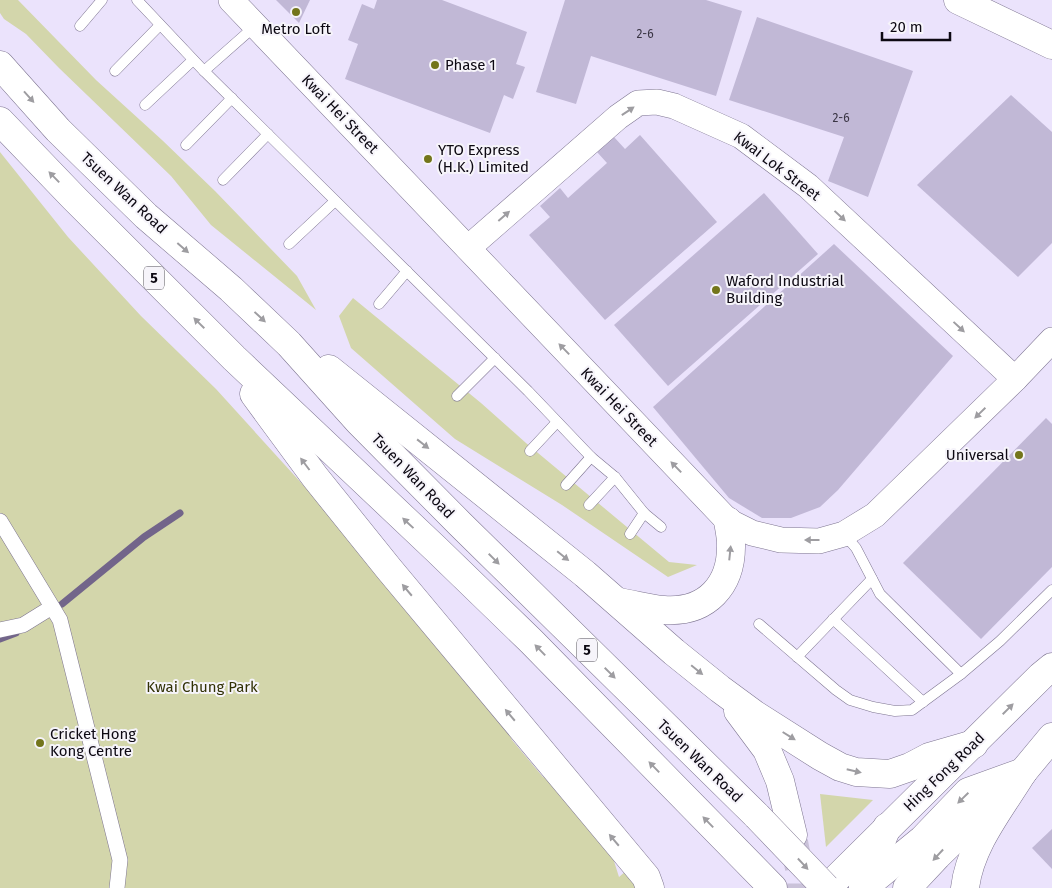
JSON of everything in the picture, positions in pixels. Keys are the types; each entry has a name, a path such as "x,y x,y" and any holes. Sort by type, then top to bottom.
{"main road":[{"path":"958,0 1052,45"},
{"name":"Tsuen Wan Road","path":"0,65 58,130 146,216 231,289 289,344 359,422 460,524 783,842 831,883"},
{"name":"5","path":"0,121 234,358 525,635 773,888"},
{"path":"289,344 324,366 375,405 618,602 674,652 720,689 754,714 820,756 840,767 856,772 890,774 910,767 929,757 974,744"},
{"path":"234,358 259,403 389,570 654,884"},
{"path":"618,602 664,610 684,609 702,604 714,595 722,584 727,570 731,543 728,521"},
{"name":"Hing Fong Road","path":"831,883 1052,667"},
{"path":"720,689 767,750 780,781 793,835"},
{"path":"965,888 966,879 979,842 1023,772 1052,736"},
{"path":"863,888 923,839 968,792 1023,772"},
{"path":"907,888 1023,772"},
{"path":"863,888 887,827"}],"street":[{"name":"Kwai Hei Street","path":"231,0 728,521 752,533 781,540 819,541 844,534 875,515 1015,380 1052,340"},
{"name":"Kwai Lok Street","path":"468,248 618,117 638,104 656,102 674,106 741,136 808,186 1015,380"},
{"path":"0,521 60,620 120,860 117,888"},
{"path":"0,630 23,625 52,607"}],"lane":[{"path":"80,26 102,0"},
{"path":"137,0 193,60 495,358 591,457 615,478 644,513 661,527"},
{"path":"115,71 160,24"},
{"path":"204,71 256,26"},
{"path":"145,105 193,60"},
{"path":"186,145 232,98"},
{"path":"224,180 268,134"},
{"path":"289,244 335,201"},
{"path":"379,304 407,271"},
{"path":"457,396 495,358"},
{"path":"530,451 558,422"},
{"path":"566,484 591,457"},
{"path":"589,505 615,478"},
{"path":"630,534 644,513"},
{"path":"844,534 856,548 880,594 961,674"},
{"path":"797,657 872,579"},
{"path":"759,624 850,700 895,711 912,710 961,674 1000,641 1052,590"},
{"path":"833,619 923,702"}],"green space":[{"path":"0,0 18,0 96,80 215,191 297,276 316,310 211,225 171,176 26,34 4,19 0,13"},
{"name":"Kwai Chung Park","path":"0,152 68,237 141,316 216,389 498,707 512,740 543,777 562,784 586,827 613,858 619,877 626,871 638,888 0,888"},
{"path":"353,298 669,562 697,565 668,577 562,505 455,439 351,348 339,316"},
{"path":"820,794 873,800 826,847"}],"building":[{"name":"Metro Loft","path":"276,0 310,0 299,23"},
{"name":"Phase 1","path":"377,0 442,0 527,32 516,64 525,67 513,99 504,95 490,133 345,79 358,44 348,40 362,4 374,9"},
{"path":"565,0 706,0 742,11 716,96 591,56 576,104 536,92"},
{"path":"757,17 913,71 868,197 828,181 844,137 729,100"},
{"path":"1011,95 1052,132 1052,243 1018,277 917,185"},
{"path":"640,135 717,222 605,320 529,235 550,217 540,206 560,188 568,198 607,163 597,152 614,137 625,149"},
{"name":"Waford Industrial Building","path":"764,193 818,254 668,386 614,325"},
{"path":"834,244 953,356 838,490 820,507 791,518 762,518 729,498 653,407"},
{"path":"1046,418 1052,424 1052,567 981,639 903,563"},
{"path":"1052,829 1052,869 1032,848"}],"waterway":[{"path":"62,604 144,537 180,513"},
{"path":"0,639 16,633"}],"tunnel":[{"path":"794,842 799,868 799,888"}],"place":[{"name":"Metro Loft","path":"296,12"},
{"name":"Phase 1","path":"435,65"},
{"name":"YTO Express (H.K.) Limited","path":"428,159"},
{"name":"Waford Industrial Building","path":"716,290"},
{"name":"Universal","path":"1019,455"},
{"name":"Cricket Hong Kong Centre","path":"40,743"}]}
